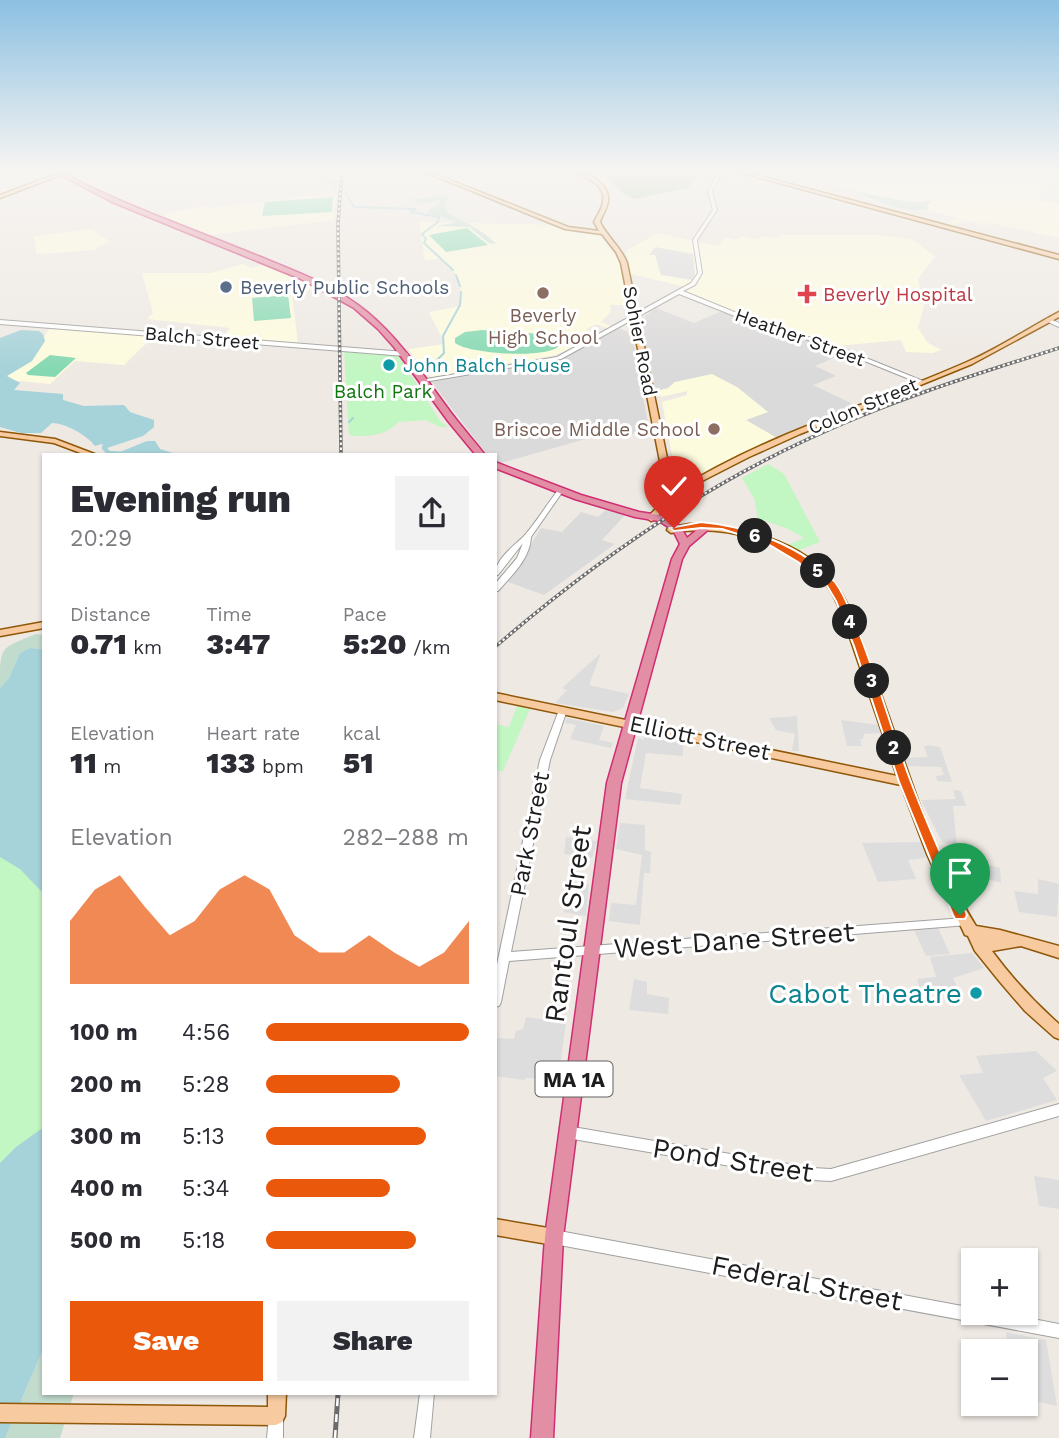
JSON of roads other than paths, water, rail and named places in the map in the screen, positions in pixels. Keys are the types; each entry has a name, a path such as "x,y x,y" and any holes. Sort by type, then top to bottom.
{"highway":[{"path":"208,237 331,292 365,313 405,354 479,453"},
{"path":"497,466 559,491 640,515 656,514 675,530 682,547 705,528"},
{"name":"Rantoul Street","path":"542,1438 554,1237 614,783 629,723 682,547"}],"main road":[{"name":"Sohier Road","path":"607,237 621,254 634,309 669,499"},
{"path":"984,237 1059,257"},
{"path":"634,309 647,311"},
{"name":"Colon Street","path":"640,515 709,474 751,453 972,362 1059,314"},
{"path":"623,324 636,322"},
{"path":"0,434 55,441 88,453"},
{"name":"Colon Street","path":"656,514 669,499"},
{"path":"675,530 708,525 731,530 784,549 831,584 841,601 859,646 905,782 967,927 1015,992 1059,1033"},
{"path":"675,530 731,530"},
{"path":"0,633 42,625"},
{"name":"Elliott Street","path":"497,696 905,782"},
{"path":"967,927 1059,952"},
{"path":"980,947 1025,943"},
{"path":"497,1227 554,1237"},
{"path":"0,1413 276,1416 277,1395"}],"street":[{"path":"636,322 647,311 680,292 699,276 695,240 697,237"},
{"name":"Heather Street","path":"680,292 762,325 827,344 921,382"},
{"path":"1048,320 1059,325"},
{"name":"Balch Street","path":"0,321 405,354"},
{"path":"426,382 552,360 623,324"},
{"path":"497,570 527,537 559,491"},
{"path":"497,586 521,556 528,544 527,537"},
{"name":"Park Street","path":"497,994 545,760 563,709"},
{"name":"West Dane Street","path":"505,957 967,927"},
{"name":"Pond Street","path":"567,1132 831,1175 1059,1110"},
{"name":"Federal Street","path":"554,1237 1059,1331"},
{"path":"422,1438 427,1395"},
{"path":"275,1438 276,1416"}],"water":[{"path":"21,330 39,331 45,341 32,361 7,376 20,383 14,390 63,394 63,400 84,406 124,405 130,412 154,420 154,427 143,436 107,448 102,444 95,446 69,427 52,423 41,433 21,433 0,427 0,338"},
{"path":"147,441 155,441 160,449 173,453 121,453"},
{"path":"30,648 42,649 42,892 20,869 0,857 0,688 9,678 20,653"},
{"path":"42,1128 42,1352 5,1438 0,1438 0,1163 16,1147"}],"waterway":[{"path":"424,237 424,243 453,270"},
{"path":"456,275 460,286"},
{"path":"426,371 444,353 443,336 460,305 461,292"},
{"path":"349,422 353,418"},
{"path":"105,445 104,448 109,453"}],"railway":[{"path":"338,237 341,453"},
{"path":"497,645 604,560 681,508 762,462 835,427 898,402 1059,348"},
{"path":"335,1438 338,1395"}],"place":[{"name":"Beverly Public Schools","path":"226,287"},
{"name":"Beverly High School","path":"543,293"},
{"name":"Beverly Hospital","path":"807,294"},
{"name":"John Balch House","path":"389,365"},
{"name":"Briscoe Middle School","path":"714,429"},
{"name":"Cabot Theatre","path":"976,993"}],"park label":[{"name":"Balch Park","path":"383,391"}]}
